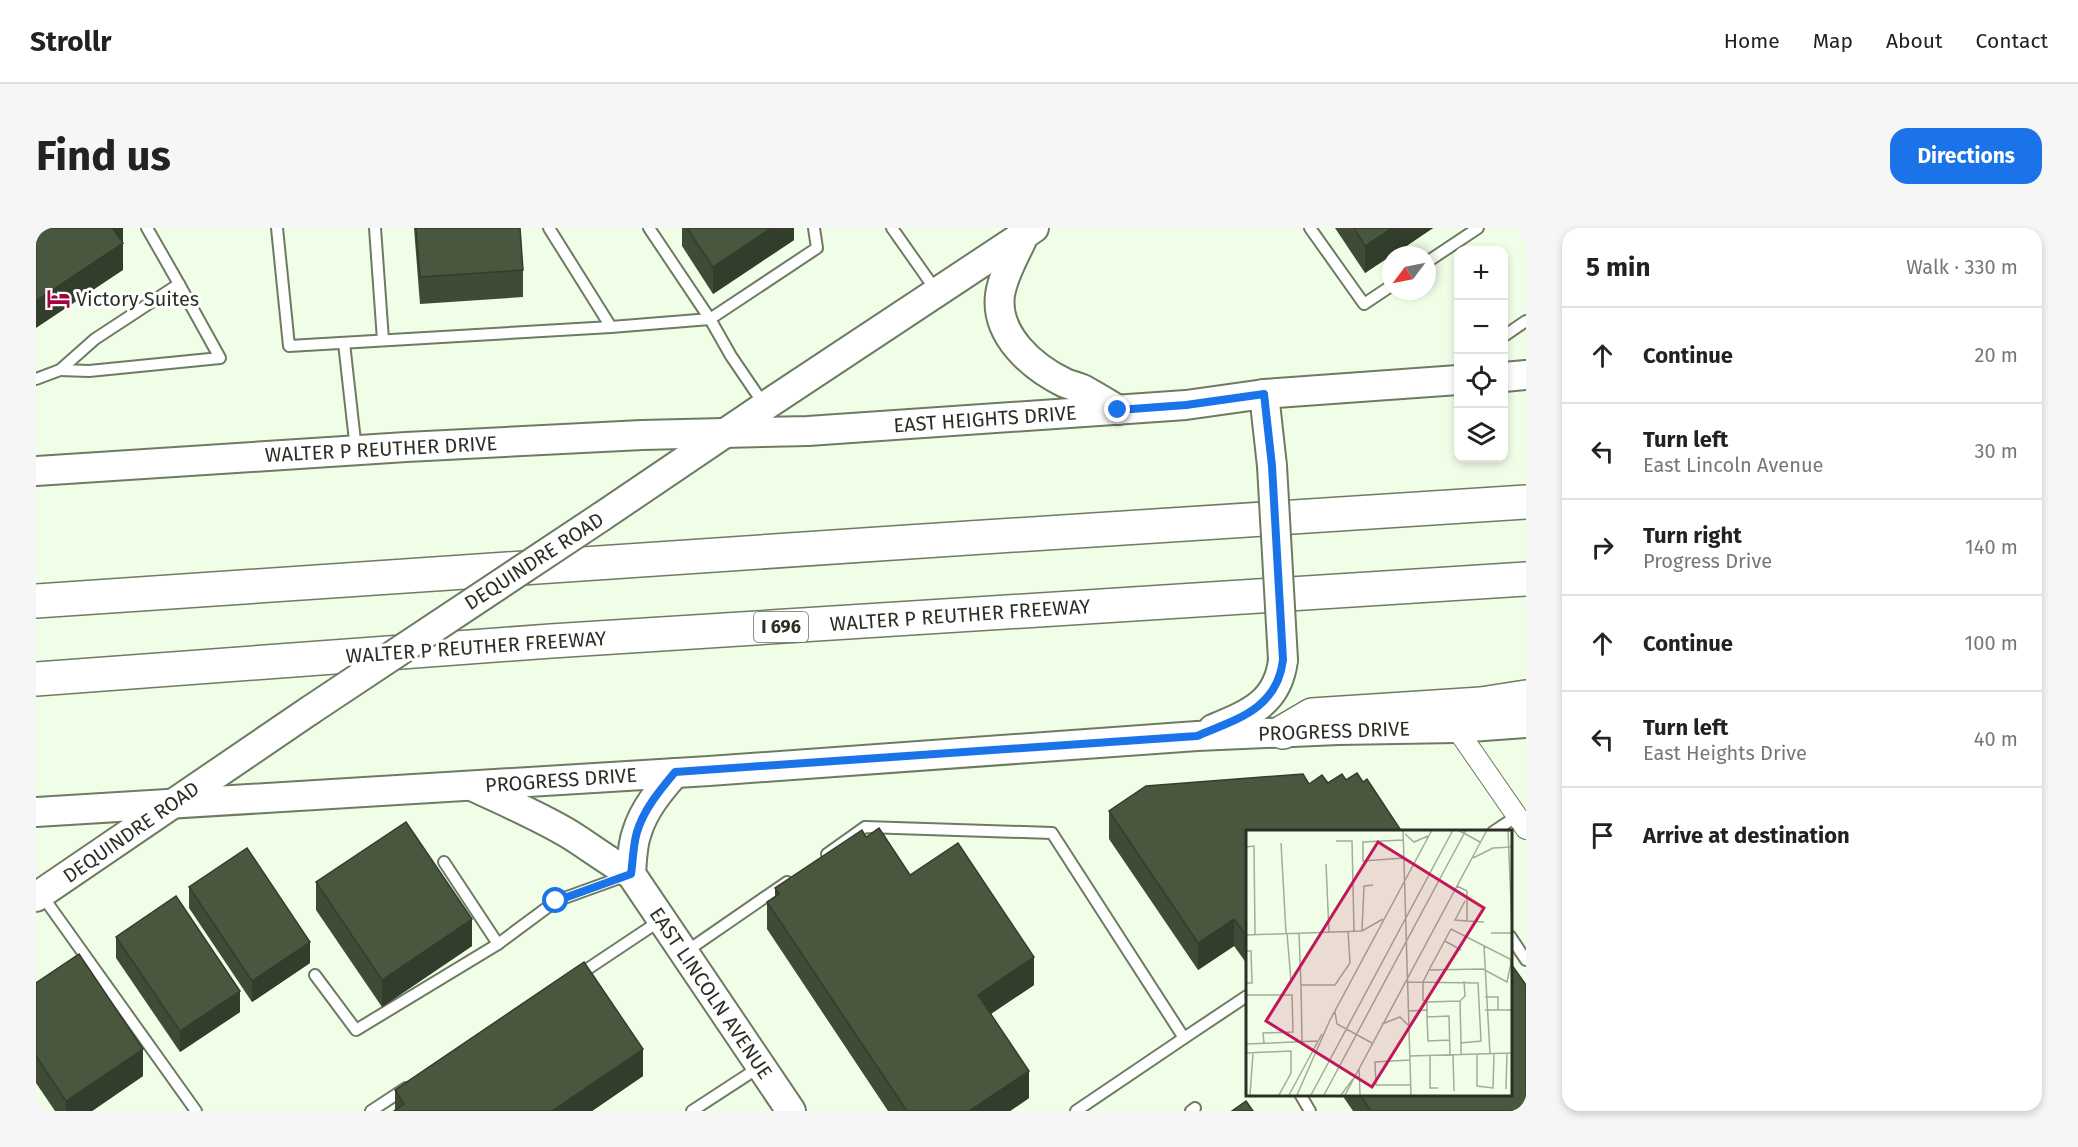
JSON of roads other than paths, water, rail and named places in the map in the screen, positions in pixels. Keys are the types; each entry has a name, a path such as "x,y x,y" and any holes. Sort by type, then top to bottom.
{"highway":[{"path":"36,601 1526,502"},
{"name":"WALTER P REUTHER FREEWAY","path":"36,679 539,642 1526,579"},
{"path":"1283,732 1312,715 1480,704 1526,697"}],"main road":[{"name":"DEQUINDRE ROAD","path":"38,896 115,845 171,803 1029,231"},
{"path":"1029,231 1003,282 1000,312 1004,327 1012,340 1034,364 1118,410"},
{"path":"1508,377 1526,375"},
{"name":"EAST HEIGHTS DRIVE","path":"726,433 808,431 1118,410 1186,405 1264,394 1454,380"},
{"path":"1197,736 1245,715 1260,705 1278,685 1283,660 1272,466 1264,394"},
{"name":"WALTER P REUTHER DRIVE","path":"36,471 356,450 642,435 726,433"},
{"name":"PROGRESS DRIVE","path":"171,803 290,798 1197,736 1456,728 1526,723"},
{"path":"631,874 636,833 643,816 656,795 675,772"},
{"name":"EAST LINCOLN AVENUE","path":"471,786 550,823 631,874 790,1111"},
{"path":"36,812 171,803"}],"street":[{"path":"1456,728 1522,823"}],"lane":[{"path":"60,370 89,371 220,358 147,228"},
{"path":"277,228 289,346 710,319 817,248 814,228"},
{"path":"375,228 383,340"},
{"path":"549,228 611,327"},
{"path":"649,228 765,406"},
{"path":"892,228 937,292"},
{"path":"1310,228 1364,304 1382,292"},
{"path":"1436,256 1478,228"},
{"path":"36,379 60,370 95,339 179,284"},
{"path":"1508,333 1526,321"},
{"path":"344,343 356,450"},
{"path":"1499,830 1522,823"},
{"path":"818,860 865,827 1052,833 1184,1038"},
{"path":"444,862 498,944"},
{"path":"684,954 799,873"},
{"path":"315,975 356,1030 498,944 556,901 631,874"},
{"path":"38,896 196,1111"},
{"path":"568,982 662,920"},
{"path":"1511,939 1526,960"},
{"path":"1076,1111 1246,997"},
{"path":"692,1111 761,1066"},
{"path":"371,1111 420,1079"},
{"path":"1301,1096 1310,1111"}],"place":[{"name":"Victory Suites","path":"58,299"}]}
